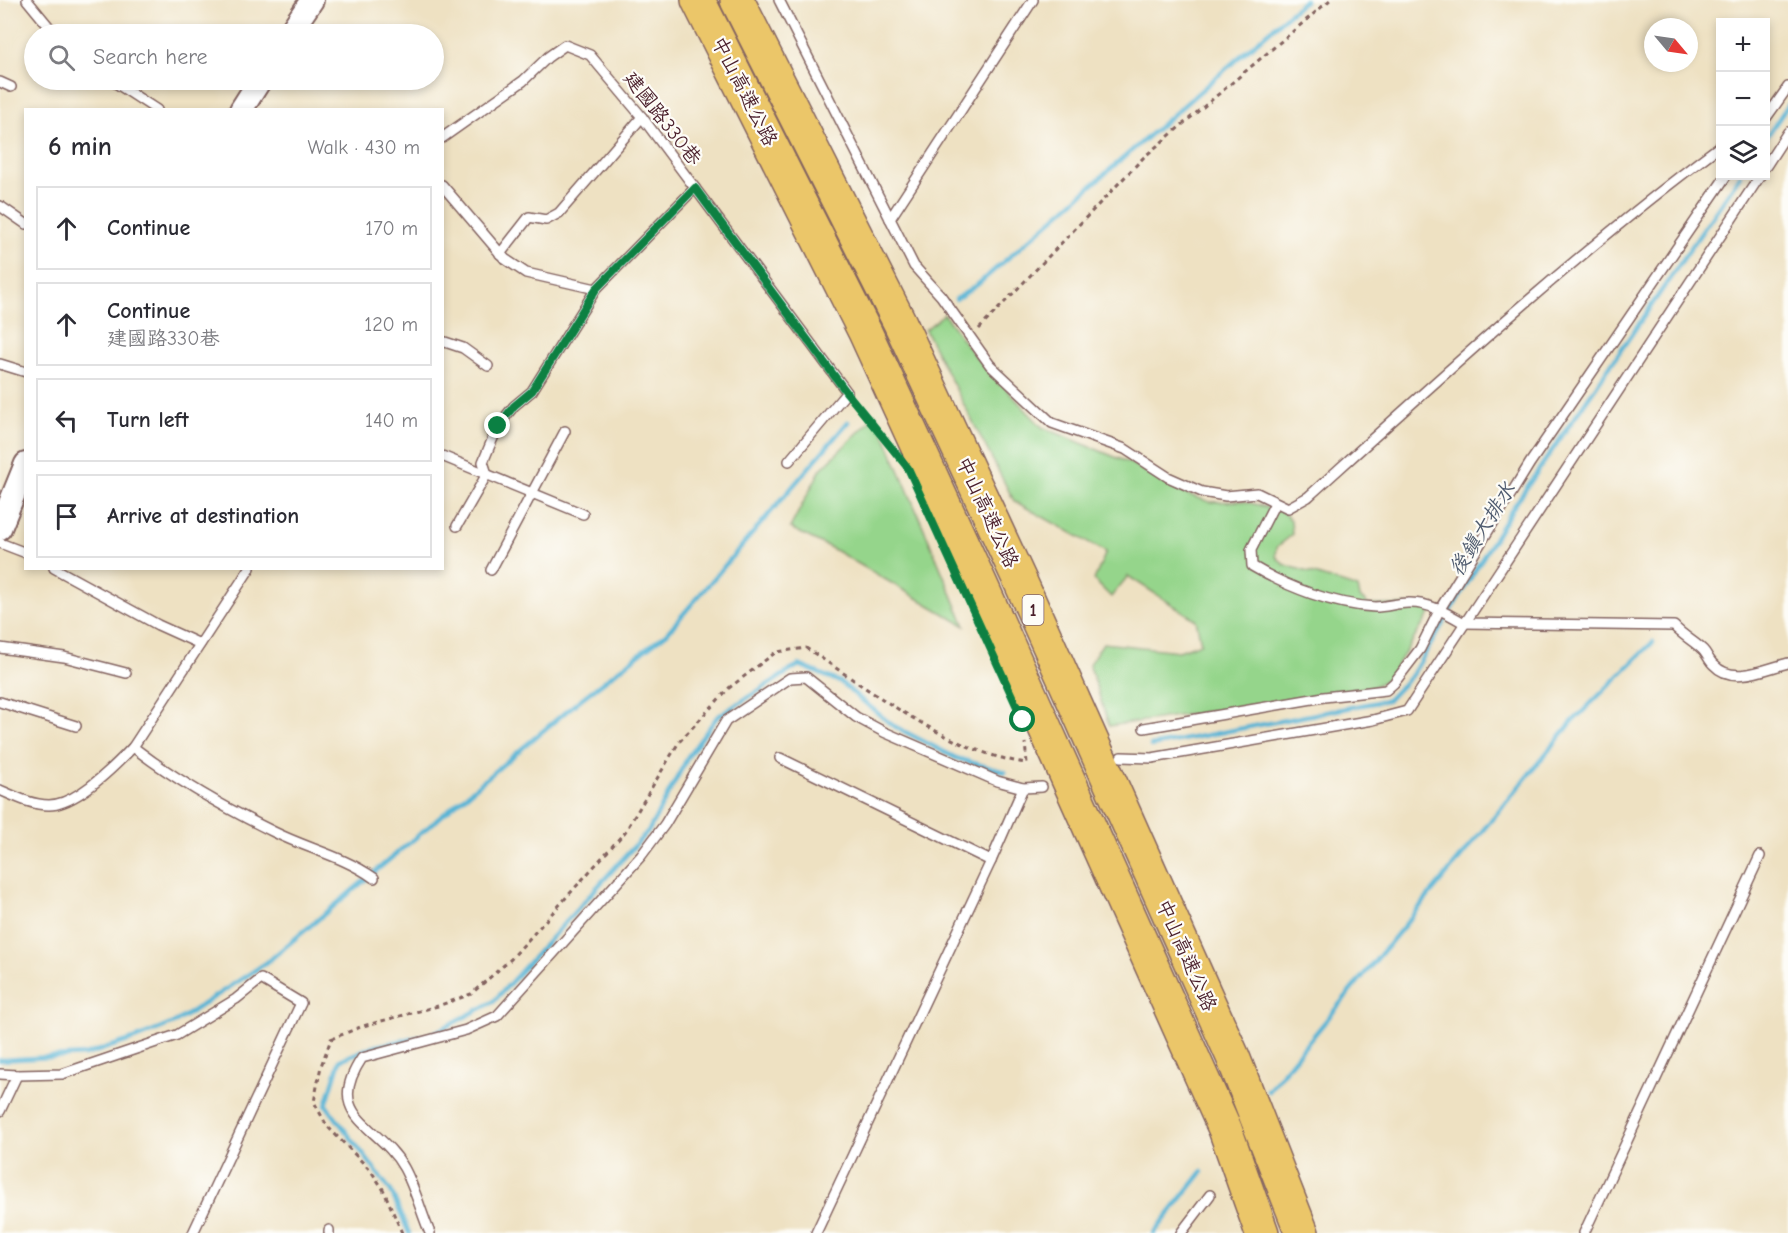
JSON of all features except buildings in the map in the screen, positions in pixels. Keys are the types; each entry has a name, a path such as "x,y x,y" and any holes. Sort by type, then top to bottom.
{"highway":[{"name":"中山高速公路","path":"698,0 865,332 972,564 1225,1129 1262,1233"},
{"name":"中山高速公路","path":"737,0 900,323 1021,583 1233,1057 1302,1233"}],"street":[{"path":"296,24 311,1"},
{"path":"242,108 254,90"},
{"path":"0,528 24,469"}],"lane":[{"path":"27,0 47,24"},
{"path":"779,0 914,266 941,296 990,365 1052,423 1125,449 1168,477 1202,492 1226,496 1257,493 1288,508 1308,496 1432,384 1648,200 1716,149"},
{"path":"890,219 1033,0"},
{"name":"建國路330巷","path":"444,137 523,81 548,57 565,45 590,55 642,117 847,393"},
{"path":"0,82 10,87"},
{"path":"1770,109 1788,87"},
{"path":"126,90 154,108"},
{"path":"500,254 529,217 546,220 559,213 642,117"},
{"path":"1770,160 1788,132"},
{"path":"1144,728 1324,697 1386,690 1394,683 1420,649 1530,463 1723,180"},
{"path":"1121,757 1152,758 1373,720 1407,711 1461,621 1757,180"},
{"path":"444,187 500,254 526,273 596,289"},
{"path":"457,526 487,474 483,462 498,426 514,406 532,391 596,289 695,188"},
{"path":"0,206 24,223"},
{"path":"444,343 463,348 488,366"},
{"path":"0,364 24,371"},
{"path":"789,460 847,393"},
{"path":"491,570 565,431"},
{"path":"444,457 583,514"},
{"path":"1275,503 1251,550 1252,566 1269,576 1334,600 1377,607 1410,602 1442,610 1461,621 1674,627 1703,650 1714,665 1726,674 1737,676 1788,663"},
{"path":"0,543 24,552"},
{"path":"58,570 158,625 200,644"},
{"path":"0,790 29,802 52,805 73,797 101,777 133,747 249,570"},
{"path":"0,648 64,657 126,673"},
{"path":"430,1233 403,1167 350,1106 346,1092 356,1067 363,1058 466,1030 497,1016 641,856 665,824 726,721 790,678 806,677 856,717 884,732 997,781 1023,788 1041,787"},
{"path":"0,702 76,726"},
{"path":"133,747 166,772 275,833 353,864 374,878"},
{"path":"780,758 991,861"},
{"path":"816,1233 1023,788"},
{"path":"1584,1233 1760,856"},
{"path":"0,1074 62,1074 177,1035 236,999 261,979 301,1003 193,1233"},
{"path":"0,1111 17,1075"},
{"path":"1181,1233 1210,1195"}],"path":[{"path":"970,339 1144,157 1330,0"},
{"path":"847,393 894,450"},
{"path":"402,1233 383,1189 371,1171 327,1126 314,1102 321,1066 331,1039 363,1026 438,1006 471,994 511,959 625,832 679,742 729,688 776,652 806,648 898,709 981,752 1027,763 1025,741"}],"green space":[{"path":"944,314 973,354 1042,427 1132,464 1186,494 1210,502 1243,501 1281,511 1291,520 1292,535 1277,547 1276,556 1283,564 1358,588 1360,597 1369,605 1424,605 1431,612 1389,678 1371,688 1109,726 1089,664 1103,643 1179,651 1201,643 1196,620 1128,576 1111,597 1094,580 1106,552 1014,501 925,330"},
{"path":"876,415 965,626 833,549 790,528 821,469"}],"waterway":[{"path":"956,299 977,285 1305,0"},
{"name":"後鎮大排水","path":"1770,132 1788,105"},
{"name":"後鎮大排水","path":"1151,746 1388,700 1412,675 1512,509 1737,180"},
{"path":"0,1060 85,1055 137,1038 176,1022 266,963 581,699 667,633 848,422"},
{"path":"1268,1091 1572,722 1653,642"},
{"path":"409,1233 391,1191 326,1105 340,1060 371,1047 430,1035 493,1002 649,830 689,755 717,717 799,665 840,682 892,725 956,758 1005,772"},
{"path":"1154,1233 1202,1172"}],"route":[{"path":"498,426 514,406 532,391 596,289 695,188 847,393 908,468 1023,720"}]}
